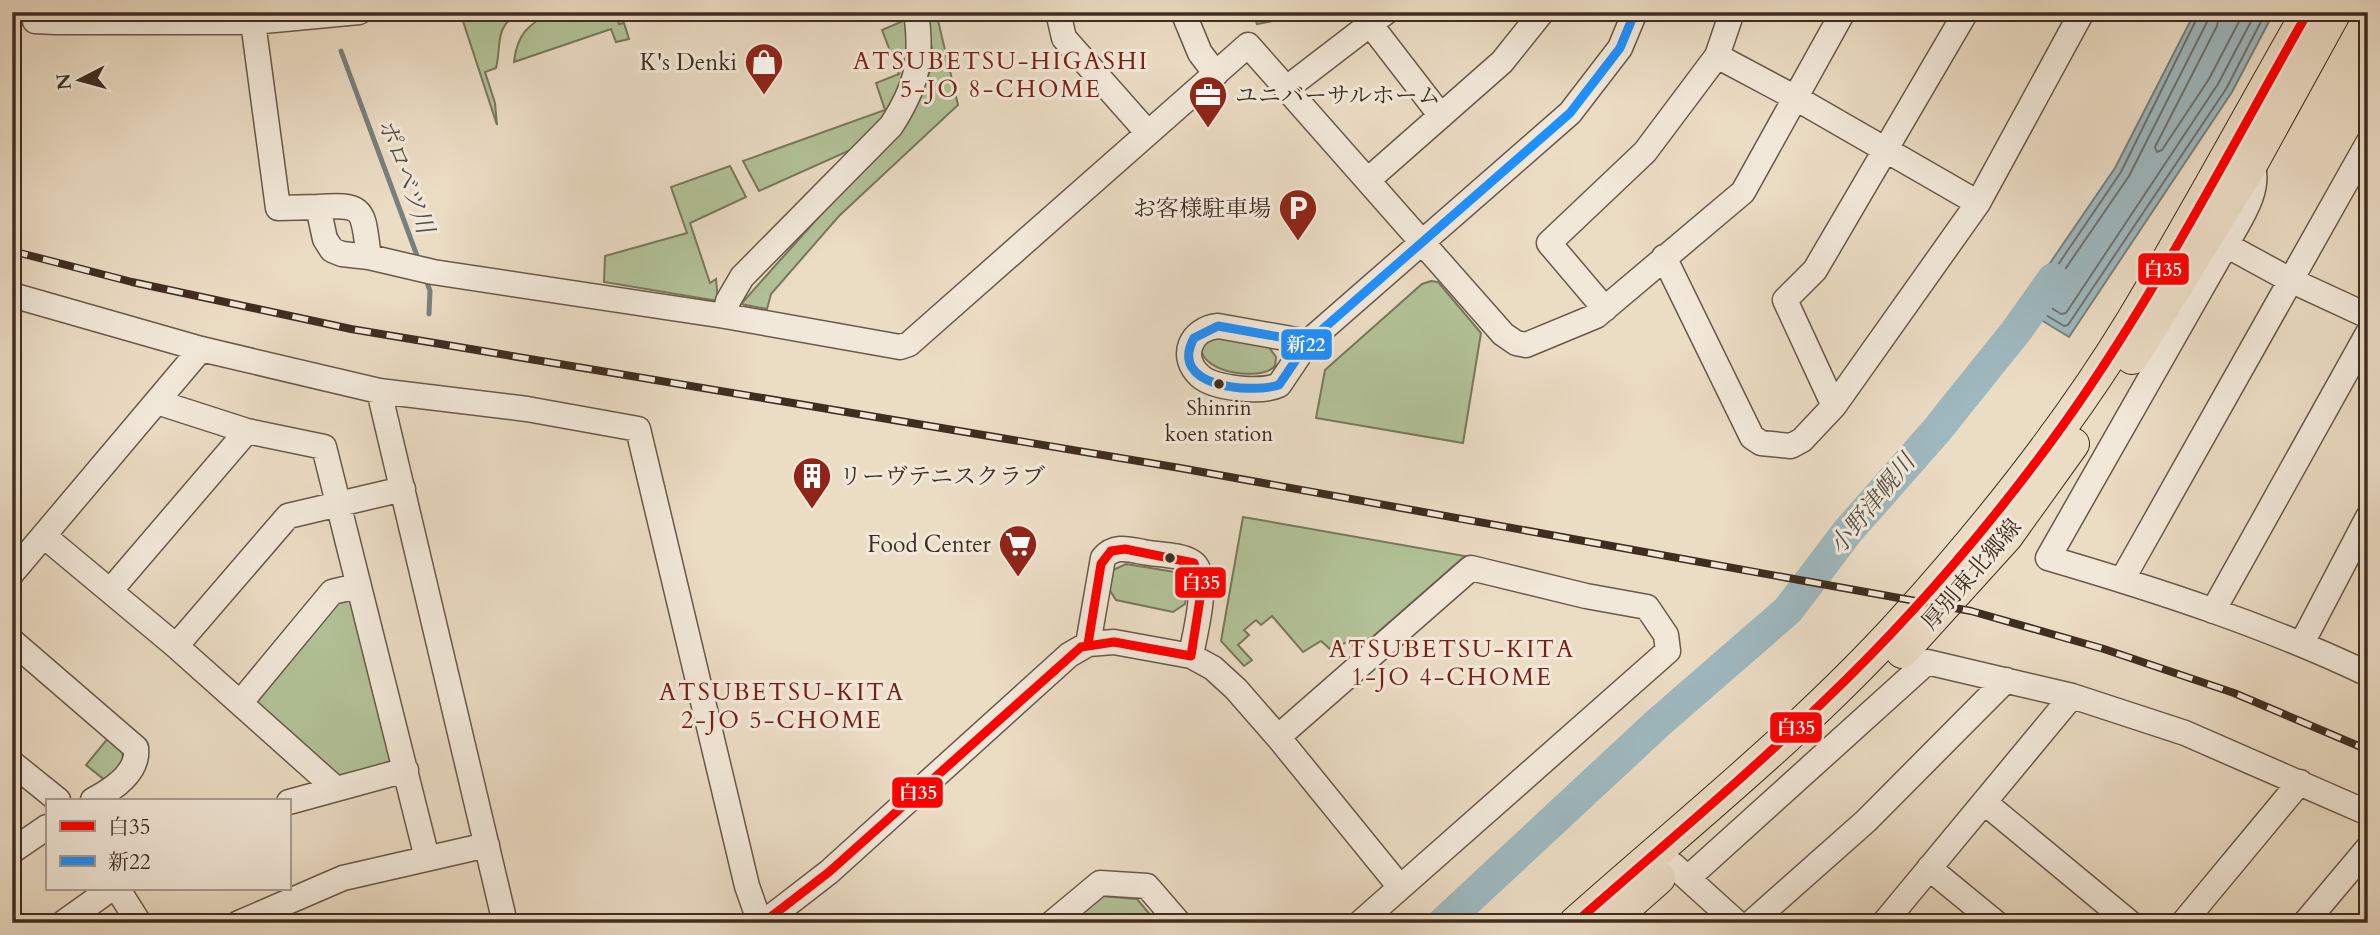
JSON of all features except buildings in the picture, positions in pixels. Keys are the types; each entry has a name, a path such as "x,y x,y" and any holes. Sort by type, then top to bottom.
{"main road":[{"name":"厚別東北郷線","path":"1575,923 1780,741 1900,624 1987,522 2079,401 2131,322 2308,12"},
{"name":"厚別東北郷線","path":"1608,923 1681,872 1920,634 2007,536 2157,321 2252,163 2335,12"}],"street":[{"path":"35,12 35,21 56,22 253,22 359,12"},
{"path":"725,316 728,301 742,277 891,126 909,98 919,67 920,39 916,12"},
{"path":"1058,12 1064,38 1148,133"},
{"path":"1183,12 1200,53 1216,74"},
{"path":"1368,180 1503,62 1542,12"},
{"path":"1308,342 1570,113 1620,48 1635,12"},
{"path":"1605,309 1549,243 1645,152 1717,56 1732,12"},
{"path":"318,207 325,239 332,250 342,254 369,257 422,270 725,316 900,347 909,344 1248,46 1503,334 1516,343 1526,345 1596,316 1743,192 1843,12"},
{"path":"1833,406 1785,300 1815,270 1966,12"},
{"path":"1664,257 1752,437 1761,443 1791,446 1802,440 1833,406 1978,202 2082,12"},
{"path":"1287,88 1378,18 1441,116"},
{"path":"253,22 278,208 346,205 357,208 363,218 369,257"},
{"path":"1717,56 1978,202"},
{"path":"2122,580 2368,143"},
{"path":"2252,163 2256,174 2254,189 2226,244 2048,558 2122,580 2302,643 2368,674"},
{"path":"2226,244 2290,280 2368,316"},
{"path":"12,295 201,349 379,391 527,409 638,429 747,886 762,923 829,872 1069,654 1088,644 1114,642 1191,656 1224,676 1278,737 1400,887"},
{"path":"2213,611 2368,333"},
{"path":"12,573 201,349"},
{"path":"379,391 505,923"},
{"path":"157,402 247,430 324,447 428,858"},
{"path":"110,590 247,430"},
{"path":"176,646 288,516 403,489"},
{"path":"2302,643 2368,517"},
{"path":"44,536 176,646 335,788"},
{"path":"1088,644 1103,558 1111,551 1125,549 1188,560 1199,570 1202,586 1191,656"},
{"path":"1278,737 1471,568 1647,607 1666,635 1668,650 1360,923"},
{"path":"240,703 332,592 358,586"},
{"path":"12,641 136,748 136,761 131,769 113,790 95,799"},
{"path":"1737,923 1681,872 1927,662 2072,696 2185,733 2368,813"},
{"path":"1751,923 1866,821 2006,680"},
{"path":"1884,923 2072,696"},
{"path":"12,763 57,799"},
{"path":"290,802 406,770"},
{"path":"2183,923 2300,782"},
{"path":"1984,802 2130,923"},
{"path":"12,851 46,828"},
{"path":"239,923 343,878 487,845"},
{"path":"2305,923 2368,848"},
{"path":"1929,868 1996,923"},
{"path":"1052,923 1100,883 1147,886 1179,923"},
{"path":"63,923 111,890"},
{"path":"115,890 139,923"}],"green space":[{"path":"460,12 521,12 512,17 502,30 496,68 485,72 495,103 497,125"},
{"path":"551,12 615,12 619,24 624,23 629,39 616,42 611,29 514,62 518,44 525,31"},
{"path":"926,12 936,12 958,105 839,216 771,294 767,309 741,304 902,124 929,74 932,50"},
{"path":"1252,12 1273,12 1278,20 1257,24"},
{"path":"910,18 913,37 901,98 855,148 759,191 743,161 885,110 876,83 899,74 882,30"},
{"path":"730,166 746,197 690,223 710,283 716,279 718,301 604,282 605,256 687,233 671,187"},
{"path":"1438,282 1481,333 1463,443 1316,418 1325,370 1422,284"},
{"path":"1212,336 1268,346 1276,357 1275,366 1268,371 1247,374 1222,369 1205,358 1201,349"},
{"path":"1243,517 1465,556 1360,648 1345,643 1330,649 1321,641 1303,652 1272,616 1261,625 1256,620 1244,630 1249,635 1238,645 1252,660 1244,666 1221,641"},
{"path":"1126,564 1181,573 1189,581 1185,604 1173,612 1116,600 1109,589 1113,570"},
{"path":"352,599 393,766 333,780 252,708 339,602"},
{"path":"109,737 122,748 123,761 106,781 86,765"},
{"path":"1100,896 1137,899 1157,923 1069,923"}],"water":[{"path":"2195,12 2274,12 2232,92 2069,337 2020,307 2115,168"}],"waterway":[{"name":"ポロベツ川","path":"341,51 419,261"},
{"name":"ポロベツ川","path":"425,277 430,291 429,314"},
{"name":"小野津幌川","path":"1443,923 1658,723 1788,610 1848,531 1936,431 2017,330 2053,279"}],"railway":[{"path":"12,251 132,282 351,329 1180,468 1971,611 2104,649 2234,693 2368,750"}],"transit line":[{"name":"新22","path":"1308,342 1570,113 1620,48 1635,12"},
{"name":"白35","path":"1575,923 1762,759 1854,672 1944,576 2000,508 2053,439 2123,336 2308,12"},
{"name":"新22","path":"1218,326 1308,342 1279,385 1266,388 1232,387 1201,377 1192,367 1189,354 1194,338 1218,326"},
{"name":"白35","path":"763,923 829,872 1081,647 1114,642 1191,656 1202,586 1194,563 1125,549 1111,551 1101,564 1088,644"}],"place":[{"name":"K's Denki","path":"764,96"},
{"name":"ユニバーサルホーム","path":"1208,129"},
{"name":"お客様駐車場","path":"1298,242"},
{"name":"Shinrin koen station","path":"1219,384"},
{"name":"リーヴテニスクラブ","path":"812,510"},
{"name":"Food Center","path":"1018,578"}],"district":[{"name":"ATSUBETSU-HIGASHI 5-JO 8-CHOME","path":"1001,75"},
{"name":"ATSUBETSU-KITA 1-JO 4-CHOME","path":"1452,663"},
{"name":"ATSUBETSU-KITA 2-JO 5-CHOME","path":"782,706"}]}
